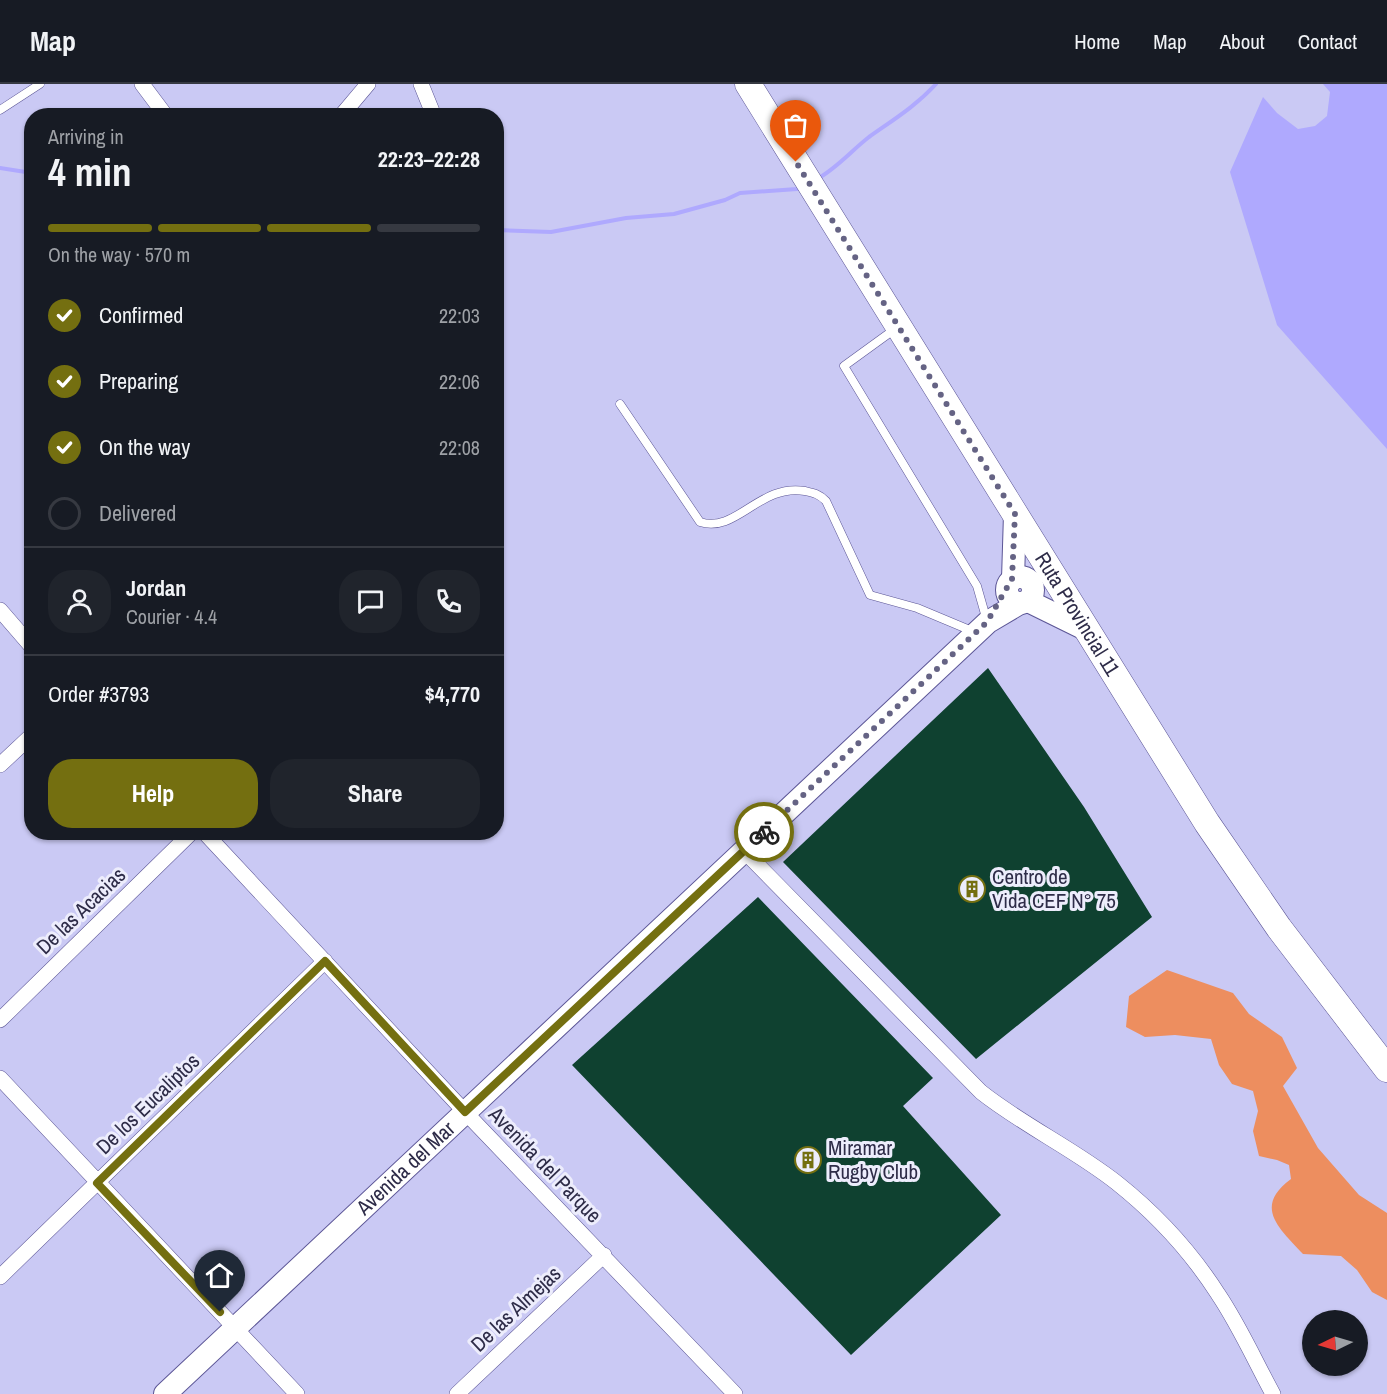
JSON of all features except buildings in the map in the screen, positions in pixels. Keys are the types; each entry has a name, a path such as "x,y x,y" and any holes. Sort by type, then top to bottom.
{"main road":[{"name":"Ruta Provincial 11","path":"748,84 1015,514 1025,586 1087,630 1238,871 1387,1069"},
{"name":"Avenida del Mar","path":"165,1394 1025,586 1015,514"},
{"path":"1025,586 1087,630"}],"street":[{"path":"142,84 160,108"},
{"path":"347,108 368,84"},
{"path":"421,84 431,108"},
{"path":"0,610 24,637"},
{"path":"0,765 24,742"},
{"name":"De las Acacias","path":"0,1020 184,840"},
{"name":"Avenida del Parque","path":"212,840 730,1392"},
{"path":"744,851 981,1092 1008,1114 1061,1145 1117,1183 1157,1218 1191,1255 1219,1295 1273,1394"},
{"name":"De los Eucaliptos","path":"0,1277 325,961"},
{"path":"0,1078 297,1394"},
{"name":"De las Almejas","path":"457,1394 604,1256"}],"lane":[{"path":"0,110 40,84"},
{"path":"620,404 700,522 711,526 723,524 774,493 796,490 818,494 826,501 870,595 982,627 977,585 844,366 899,326"}],"shaded area":[{"path":"1323,84 1387,84 1387,449 1277,325 1230,172 1263,97 1277,113 1298,129 1315,126 1327,116 1330,92"},
{"path":"1167,970 1233,993 1249,1014 1282,1037 1297,1068 1283,1086 1318,1148 1359,1195 1387,1213 1387,1300 1372,1292 1357,1270 1341,1256 1303,1254 1279,1226 1272,1208 1273,1199 1291,1179 1289,1165 1259,1156 1253,1131 1258,1111 1253,1091 1232,1084 1219,1065 1211,1039 1175,1035 1145,1037 1126,1027 1129,996"}],"waterway":[{"path":"817,179 912,106 936,84"},
{"path":"0,168 24,172"},
{"path":"504,230 551,232 626,218 674,214 725,200 740,193 797,189 802,186"}],"way so far":[{"path":"764,832 987,622 1012,579 1015,514 796,162"}],"place":[{"name":"Centro de Vida CEF N° 75","path":"972,889"},
{"name":"Miramar Rugby Club","path":"808,1160"}],"route":[{"path":"220,1312 97,1183 325,961 465,1112 764,832"}]}
